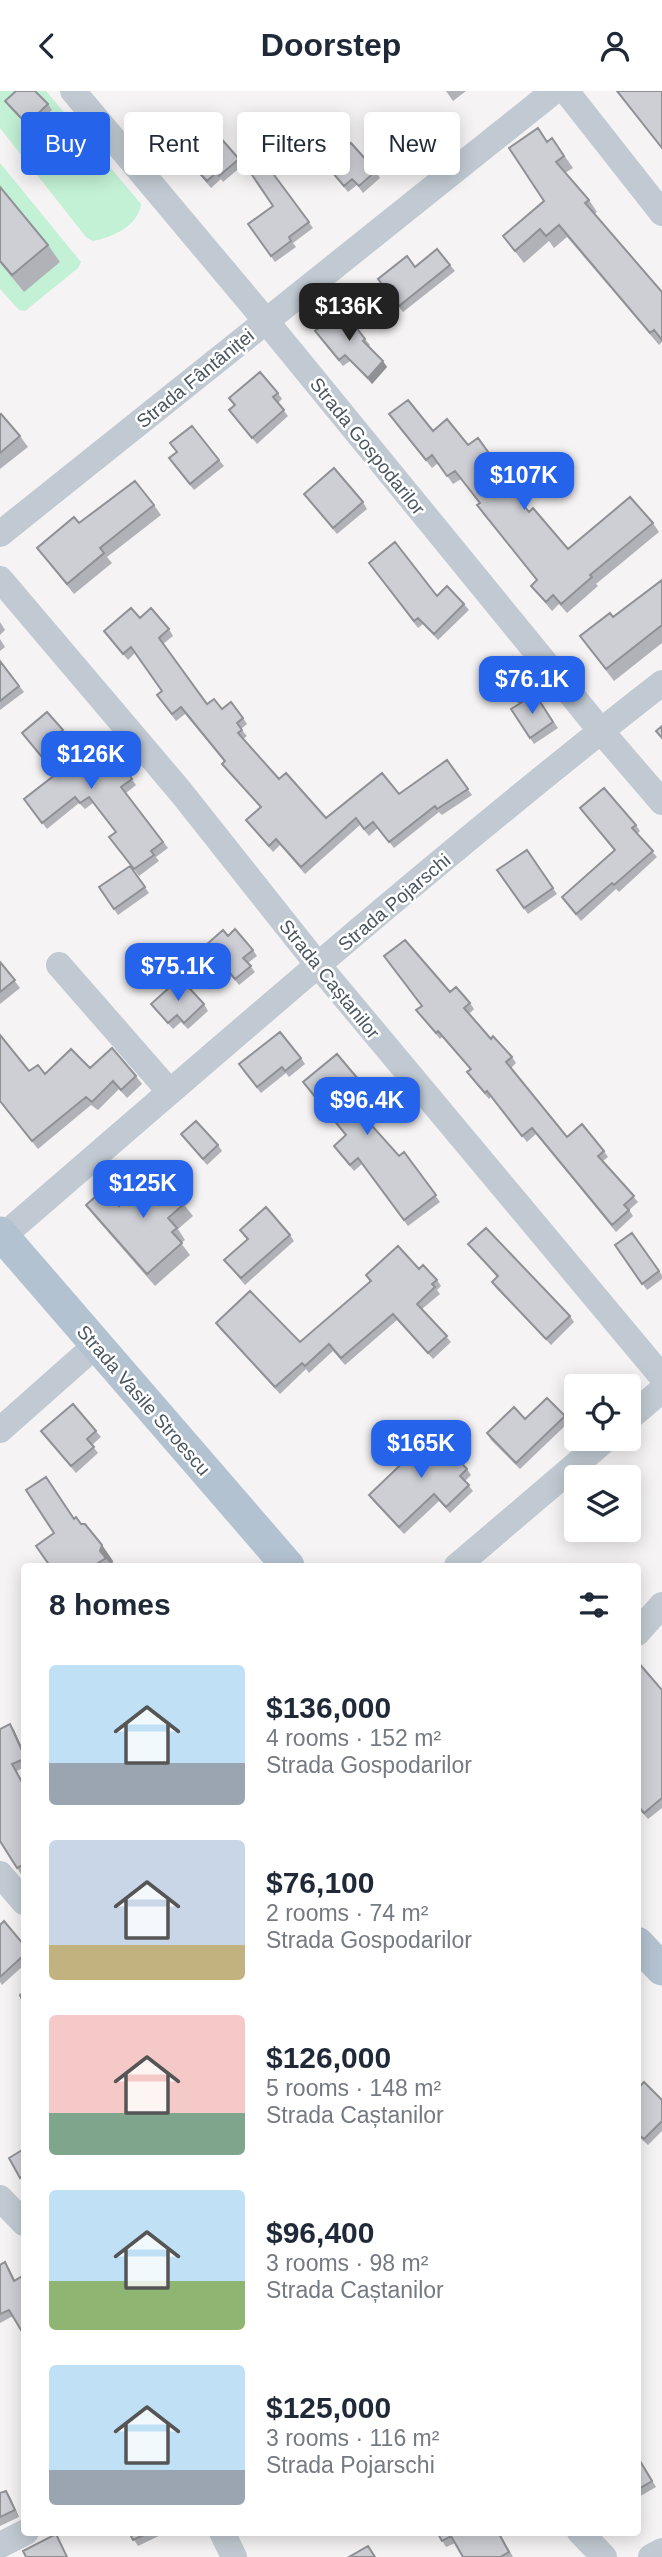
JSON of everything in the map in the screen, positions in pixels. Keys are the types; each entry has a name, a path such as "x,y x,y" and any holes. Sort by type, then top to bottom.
{"main road":[{"name":"Strada Vasile Stroescu","path":"1,1234 285,1563"}],"street":[{"name":"Strada Gospodarilor","path":"73,91 266,321 662,803"},
{"name":"Strada Fântâniței","path":"0,534 554,91"},
{"path":"566,91 662,213"},
{"name":"Strada Caștanilor","path":"0,579 180,791 318,965 662,1377"},
{"name":"Strada Pojarschi","path":"1,1234 318,965 662,683"},
{"path":"60,965 170,1092"},
{"path":"0,1430 96,1345"},
{"path":"641,1408 662,1390"},
{"path":"461,1563 592,1451"},
{"path":"641,1629 662,1605"},
{"path":"0,1874 21,1898"},
{"path":"0,2197 21,2220"},
{"path":"0,2545 21,2534"},
{"path":"224,2536 234,2557"},
{"path":"584,2536 604,2557"},
{"path":"651,2557 662,2551"}],"green space":[{"path":"0,91 46,91 64,112 21,112 21,155 0,128"},
{"path":"0,163 81,262 78,268 25,311 19,310 0,289 0,263 24,292 0,190"},
{"path":"110,167 141,204 135,218 123,229 93,241 86,237 37,175 110,175"}],"building":[{"path":"16,91 35,91 48,104 40,112 21,112 21,118 5,101"},
{"path":"617,91 662,91 662,148"},
{"path":"538,128 547,142 552,138 564,156 556,162 589,200 585,203 662,292 662,340 654,330 650,333 559,225 546,236 540,229 515,251 503,236 544,201 509,148"},
{"path":"223,141 237,157 237,161 223,173"},
{"path":"350,144 364,158 364,175 371,175 359,186 352,179 344,186 335,175 350,175"},
{"path":"201,175 214,175 207,181"},
{"path":"252,175 274,175 309,222 289,237 291,241 271,256 248,224 273,206"},
{"path":"0,187 48,245 12,275 0,261"},
{"path":"437,249 450,265 399,306 378,279 407,256 415,267"},
{"path":"342,309 365,339 363,341 383,361 368,378 345,355 339,360 315,331"},
{"path":"260,372 278,393 273,397 284,410 252,438 229,410 235,405 229,398"},
{"path":"408,400 433,431 447,419 468,445 478,438 496,463 492,466 529,512 533,508 568,549 630,497 653,523 590,575 592,577 561,604 553,595 546,602 531,586 537,580 477,505 480,503 455,471 447,476 432,455 426,460 389,414"},
{"path":"0,415 20,436 0,453"},
{"path":"192,426 219,460 190,484 169,458 177,452 170,443"},
{"path":"334,468 363,502 333,528 304,494"},
{"path":"135,481 154,505 100,548 104,553 67,584 37,548 74,517 79,523"},
{"path":"395,542 437,596 447,586 464,604 434,634 418,618 414,621 369,563"},
{"path":"662,580 662,625 606,669 580,636 610,613 613,617"},
{"path":"131,608 140,618 151,608 169,629 159,638 207,704 214,699 222,709 231,702 243,718 237,723 242,730 238,733 279,779 286,773 326,818 382,773 399,794 447,760 468,789 437,809 435,806 389,842 373,822 364,829 356,818 301,867 276,839 269,846 246,820 261,807 222,764 225,761 181,707 172,714 157,695 162,691 131,647 123,654 104,631"},
{"path":"513,657 538,686 519,702 494,674"},
{"path":"0,661 19,686 0,701"},
{"path":"535,694 553,722 530,738 511,709"},
{"path":"47,712 63,730 53,738 76,771 117,740 128,754 119,762 132,779 121,787 163,842 151,851 154,855 134,869 109,837 116,832 89,797 80,803 75,797 42,823 24,799 56,774 22,733"},
{"path":"662,726 662,738 656,731"},
{"path":"604,788 636,825 632,828 653,851 576,914 562,897 615,850 580,808"},
{"path":"527,850 553,888 524,908 497,870"},
{"path":"130,866 145,887 114,909 99,887"},
{"path":"235,929 253,950 243,958 251,966 235,979 206,945 223,930 228,936"},
{"path":"405,940 450,992 456,987 470,1003 464,1008 491,1039 493,1036 512,1057 506,1062 567,1137 582,1124 604,1151 598,1156 634,1196 624,1205 629,1210 612,1225 532,1128 522,1136 487,1091 485,1093 467,1072 471,1069 416,1010 422,1006 384,956"},
{"path":"0,962 15,980 0,992"},
{"path":"180,978 204,1004 184,1023 177,1015 168,1023 151,1004"},
{"path":"280,1032 301,1058 285,1071 282,1067 257,1087 239,1064"},
{"path":"0,1035 29,1071 38,1065 45,1074 71,1049 90,1068 112,1048 136,1076 121,1090 113,1081 92,1102 86,1097 32,1141 0,1101"},
{"path":"337,1054 380,1105 365,1118 399,1156 404,1152 436,1195 404,1220 358,1158 350,1165 334,1146 346,1135 303,1082"},
{"path":"196,1121 218,1145 203,1159 181,1134"},
{"path":"160,1170 180,1191 176,1195 184,1204 168,1218 177,1228 172,1232 182,1243 147,1274 86,1205 104,1189 119,1206"},
{"path":"266,1207 290,1235 241,1278 224,1260 248,1239 240,1230"},
{"path":"486,1228 570,1316 546,1339 492,1282 498,1276 468,1244"},
{"path":"632,1233 659,1271 642,1284 615,1245"},
{"path":"398,1246 419,1269 423,1265 437,1280 432,1284 435,1287 417,1304 447,1336 428,1353 393,1314 341,1358 329,1344 305,1366 302,1363 275,1387 216,1323 250,1291 300,1342 371,1281 366,1275"},
{"path":"547,1398 564,1415 516,1463 487,1433 514,1407 525,1419"},
{"path":"73,1404 96,1431 87,1439 94,1447 71,1466 41,1431"},
{"path":"422,1432 430,1441 436,1436 467,1469 460,1476 469,1485 446,1507 434,1494 399,1527 369,1495 413,1453 406,1446"},
{"path":"46,1477 74,1519 76,1517 81,1524 85,1524 102,1545 100,1551 106,1558 98,1563 48,1563 36,1546 54,1533 26,1490"},
{"path":"641,1666 662,1690 662,1798 644,1813 641,1810"},
{"path":"10,1724 21,1748 21,1760 12,1764 21,1780 21,1866 17,1868 0,1841 0,1729"},
{"path":"4,1921 21,1941 21,1958 0,1977 0,1925"},
{"path":"644,2082 662,2100 662,2121 644,2139 641,2136 641,2085"},
{"path":"21,2151 20,2178 9,2158"},
{"path":"5,2262 14,2281 21,2277 21,2330 9,2310 0,2314 0,2265"},
{"path":"641,2463 652,2481 641,2488"},
{"path":"6,2491 15,2510 0,2517 0,2493"},
{"path":"57,2536 67,2557 26,2557 23,2551"},
{"path":"451,2536 500,2536 509,2552 500,2557 463,2557"},
{"path":"368,2546 375,2557 349,2557"}]}
